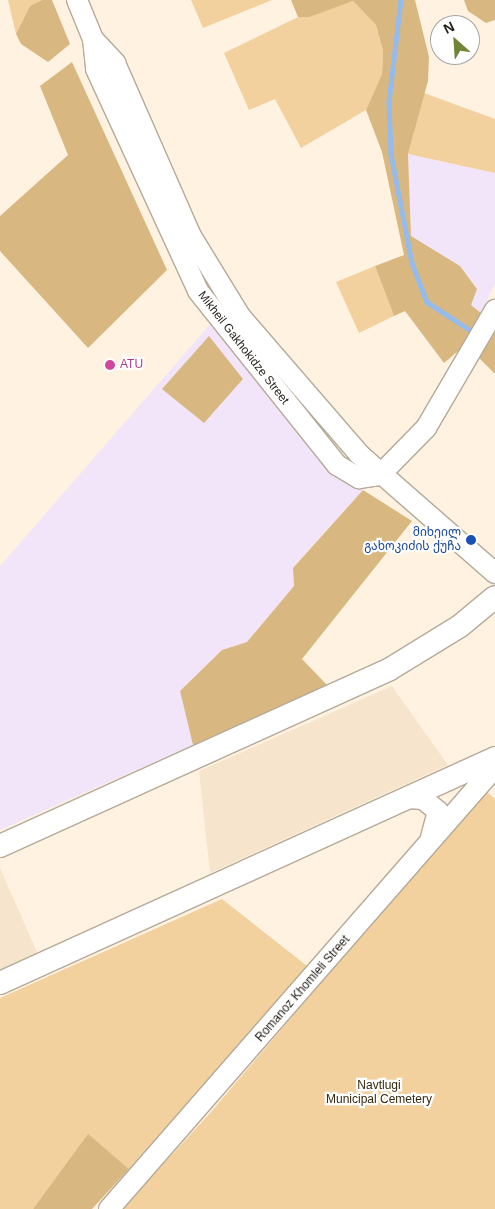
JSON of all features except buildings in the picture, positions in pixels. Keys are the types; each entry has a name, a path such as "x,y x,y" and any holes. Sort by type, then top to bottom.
{"main road":[{"path":"0,846 390,669 460,626 495,597"},
{"path":"0,983 495,758"}],"street":[{"name":"Mikheil Gakhokidze Street","path":"77,0 93,39 115,63 190,236 222,289 274,357 380,475 495,573"},
{"path":"380,475 426,428 495,310"},
{"name":"Romanoz Khomleli Street","path":"109,1209 495,767"},
{"path":"408,798 430,802 438,811 430,841"}],"shaded area":[{"path":"42,0 52,0 70,44 48,62 21,44 16,34 30,6"},
{"path":"291,0 415,0 429,57 428,81 408,154 411,236 460,266 477,289 471,305 481,313 463,347 444,363 405,311 394,316 375,266 404,255 382,152 366,110 382,74 383,51 376,25 353,1 309,17 298,17"},
{"path":"464,0 495,0 495,20 486,23 480,19 480,15 474,15 468,11"},
{"path":"72,62 167,270 88,348 0,251 0,216 68,155 40,86"},
{"path":"408,154 495,173 495,284 481,313 471,305 477,288 460,266 411,236"},
{"path":"212,322 351,484 363,490 293,567 294,586 247,642 222,650 180,691 193,745 0,830 0,566"},
{"path":"495,326 495,374 479,358"},
{"path":"209,336 243,379 204,423 162,389"},
{"path":"363,490 412,521 302,659 327,685 193,745 180,691 222,650 247,642 294,586 293,568"},
{"path":"392,686 448,765 210,873 199,771"},
{"path":"0,868 38,954 0,971"},
{"path":"88,1134 129,1169 92,1209 33,1209"}],"green space":[{"path":"8,0 42,0 30,6 16,34"},
{"path":"191,0 272,0 203,28"},
{"path":"353,1 376,25 383,51 382,74 366,110 301,148 275,99 249,110 224,53 298,17"},
{"path":"424,93 495,119 495,173 408,154"},
{"path":"375,266 394,316 359,333 336,282"},
{"name":"Navtlugi Municipal Cemetery","path":"485,790 495,799 495,1209 122,1209 211,1112"},
{"path":"222,899 307,966 129,1169 88,1135 33,1209 0,1209 0,998"}],"waterway":[{"path":"401,0 389,102 391,154 412,263 427,302 473,332"}],"place":[{"name":"ATU","path":"110,365"},
{"name":"მიხეილ გახოკიძის ქუჩა","path":"471,540"}]}
